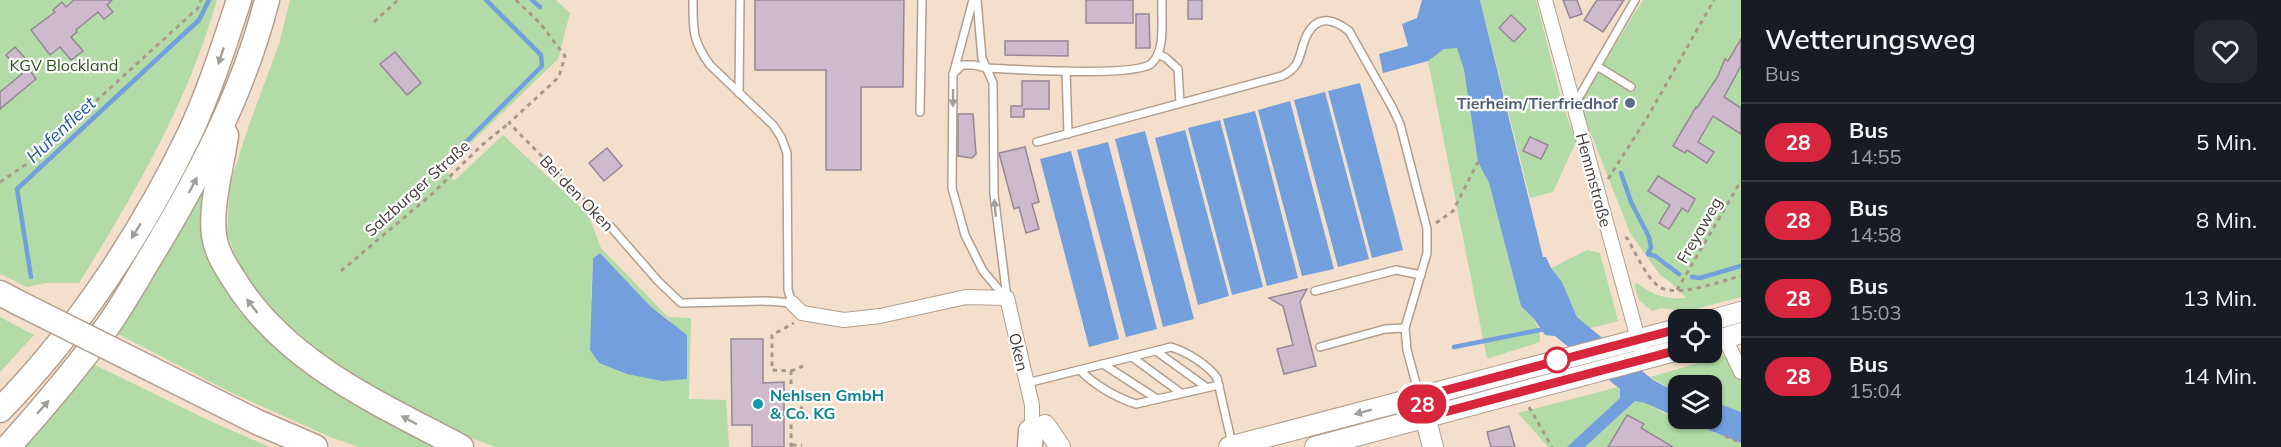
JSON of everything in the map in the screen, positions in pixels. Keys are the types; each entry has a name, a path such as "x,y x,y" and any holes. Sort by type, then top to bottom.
{"highway":[{"path":"0,410 50,353 106,280 162,188 195,121 217,67 239,0"},
{"path":"8,447 61,387 109,325 182,206 210,152 230,106 250,56 267,0"},
{"path":"230,106 216,205 214,236 222,261 243,294 264,322 304,356 364,396 461,447"},
{"path":"8,298 257,422 315,447"}],"street":[{"name":"Hemmstraße","path":"1545,0 1638,339 1640,361"},
{"path":"792,303 802,313 844,320 880,316 966,297 1007,298"},
{"name":"Oken","path":"1007,298 1032,405 1035,437 1050,447"},
{"path":"1722,317 1741,312"},
{"path":"1230,447 1668,332"},
{"path":"1726,337 1741,372"},
{"path":"1315,447 1668,353"},
{"path":"1420,397 1433,447"},
{"path":"1035,437 1060,447"}],"lane":[{"path":"693,0 694,40 710,65 773,125 787,153 788,290 792,303"},
{"path":"740,0 740,93"},
{"path":"920,112 922,0"},
{"path":"975,0 980,48 993,83 994,194 1007,298"},
{"path":"975,0 953,75 952,188 965,235 983,271 1007,298"},
{"path":"953,75 962,65 1066,71 1139,69 1152,64 1158,54 1162,0"},
{"path":"1574,105 1635,0"},
{"path":"1037,142 1282,76 1292,72 1302,55 1308,33 1316,24 1326,20 1338,22 1349,31 1400,124 1427,229 1427,253 1406,328 1407,350 1420,397"},
{"path":"1158,54 1178,69 1179,104"},
{"path":"1597,66 1631,87"},
{"path":"1066,71 1068,134"},
{"name":"Bei den Oken","path":"611,227 658,281 681,303 768,301 792,303"},
{"path":"1315,291 1396,270 1421,275"},
{"path":"1320,347 1385,329 1406,328"},
{"path":"1027,383 1170,347 1177,349 1211,369 1217,378 1230,447"},
{"path":"1156,351 1206,387"},
{"path":"1132,357 1181,393"},
{"path":"1103,364 1157,399"},
{"path":"1080,370 1125,401 1136,404 1219,385"}],"path":[{"path":"0,182 28,164 198,8 201,0"},
{"path":"374,22 398,0"},
{"path":"509,123 559,77 565,56 540,23 516,0"},
{"path":"1596,184 1607,181 1647,118 1714,0"},
{"name":"Bei den Oken","path":"509,123 611,227"},
{"name":"Salzburger Straße","path":"341,271 432,194 482,145 509,123"},
{"path":"1427,229 1453,211 1478,162"},
{"name":"Freyaweg","path":"1677,290 1741,181"},
{"path":"1611,240 1627,238 1646,272 1659,287 1677,290 1692,289 1741,276"},
{"path":"802,313 799,321 772,335 772,370 791,371 803,366"},
{"path":"791,371 791,446 802,445"},
{"path":"791,408 803,408"},
{"path":"1538,425 1552,447"},
{"path":"1725,436 1741,443"}],"green space":[{"name":"KGV Blockland","path":"0,0 217,0 191,75 158,146 140,181 79,283 46,283 27,287 0,274"},
{"path":"290,0 556,0 570,13 558,59 445,168 454,181 503,135 588,214 601,248 668,317 691,318 689,399 726,400 729,447 496,447 467,437 403,407 335,365 281,325 244,278 227,233 230,184 279,44","holes":["600,253 650,306 672,322 591,299 593,258"]},
{"path":"1480,0 1536,0 1562,102 1576,142 1553,192 1530,198"},
{"path":"1643,0 1741,0 1741,297 1696,309 1661,308 1652,311 1639,300 1634,285 1637,283 1660,296 1686,298 1660,275 1630,233 1579,103"},
{"path":"1457,47 1464,70 1478,162 1489,183 1521,306 1535,322 1540,336 1540,342 1487,359 1428,61 1444,49"},
{"path":"218,161 214,263 238,310 282,355 330,388 419,440 437,447 359,447 330,437 230,392 118,334 192,212"},
{"path":"1587,250 1600,253 1618,321 1590,328 1577,317 1562,282 1551,268"},
{"path":"0,317 34,335 0,372"},
{"path":"1741,351 1741,412 1722,405 1722,375 1668,375 1668,387 1650,377 1699,363 1722,363 1722,356"},
{"path":"93,364 210,421 270,447 22,447"},
{"path":"1618,387 1622,394 1620,398 1567,447 1548,447 1518,413"},
{"path":"1635,401 1645,403 1668,415 1668,429 1705,429 1741,443 1741,447 1585,447"}],"water":[{"path":"1422,0 1480,0 1543,257 1546,257 1562,282 1577,317 1653,380 1668,388 1668,413 1635,401 1585,447 1567,447 1620,398 1620,389 1555,336 1545,335 1521,306 1489,183 1478,162 1464,70 1457,48 1444,49 1428,61 1383,73 1379,54 1408,46 1402,24 1417,18"},
{"path":"1360,83 1403,250 1372,258 1328,91"},
{"path":"1325,92 1369,259 1338,267 1294,100"},
{"path":"1290,101 1334,269 1302,276 1258,110"},
{"path":"1255,111 1298,278 1267,286 1223,119"},
{"path":"1220,120 1263,287 1232,295 1188,128"},
{"path":"1185,130 1229,296 1198,305 1155,138"},
{"path":"1145,131 1194,319 1163,327 1115,139"},
{"path":"1108,142 1157,329 1126,337 1077,150"},
{"path":"1071,151 1119,339 1089,347 1040,159"},
{"path":"600,253 650,306 687,335 687,379 662,381 627,374 599,363 590,350 593,258"},
{"path":"1722,405 1741,412 1741,443 1706,429 1722,429"}],"building":[{"path":"74,0 112,0 107,5 113,12 104,19 98,12 76,30 77,32 71,37 83,51 71,60 60,47 50,55 31,30 55,12 53,10 62,2 66,7"},
{"path":"755,0 904,0 903,87 861,87 861,170 826,170 826,70 755,70"},
{"path":"1086,0 1133,0 1133,23 1086,23"},
{"path":"1188,0 1202,0 1202,19 1188,19"},
{"path":"1563,0 1577,0 1582,14 1570,18"},
{"path":"1597,0 1624,0 1603,32 1584,20"},
{"path":"1136,14 1149,14 1150,48 1136,48"},
{"path":"1511,15 1526,29 1514,42 1499,28"},
{"path":"1741,39 1741,66 1724,97 1741,108 1741,134 1713,116 1698,142 1714,152 1707,163 1687,150 1685,153 1673,146 1718,76 1725,59 1728,61"},
{"path":"1005,41 1068,41 1068,56 1005,55"},
{"path":"15,47 34,68 30,71 36,79 0,109 0,92 22,74 6,55"},
{"path":"395,52 421,83 407,95 380,64"},
{"path":"1022,81 1049,81 1049,109 1024,109 1024,117 1011,117 1011,106 1022,106"},
{"path":"958,114 973,114 976,154 972,158 958,156"},
{"path":"1530,137 1548,145 1541,159 1523,151"},
{"path":"1025,147 1039,202 1032,204 1039,229 1026,233 1019,207 1014,209 999,153"},
{"path":"607,148 622,166 604,181 589,163"},
{"path":"1658,176 1695,199 1688,212 1682,208 1669,229 1659,223 1670,205 1648,191"},
{"path":"1307,289 1300,302 1316,366 1284,374 1277,349 1293,345 1283,306 1269,298"},
{"name":"Nehlsen GmbH & Co. KG","path":"731,339 763,339 763,383 784,382 784,447 752,447 752,425 732,425"},
{"path":"1627,415 1644,424 1641,428 1673,447 1608,447"},
{"path":"1509,426 1515,447 1491,447 1487,432"}],"waterway":[{"name":"Hufenfleet","path":"31,277 17,189 199,20 209,0"},
{"path":"452,156 542,66 541,55 486,0"},
{"path":"532,0 540,7"},
{"path":"1621,173 1631,202 1649,237 1651,247 1648,254 1655,256 1679,274"},
{"path":"1692,277 1700,278 1741,266"},
{"path":"1454,347 1545,329"}],"bus line":[{"name":"28","path":"1668,332 1420,397 1426,417 1668,353"}],"place":[{"name":"Tierheim/Tierfriedhof","path":"1630,103"},
{"name":"Nehlsen GmbH & Co. KG","path":"758,404"}]}
